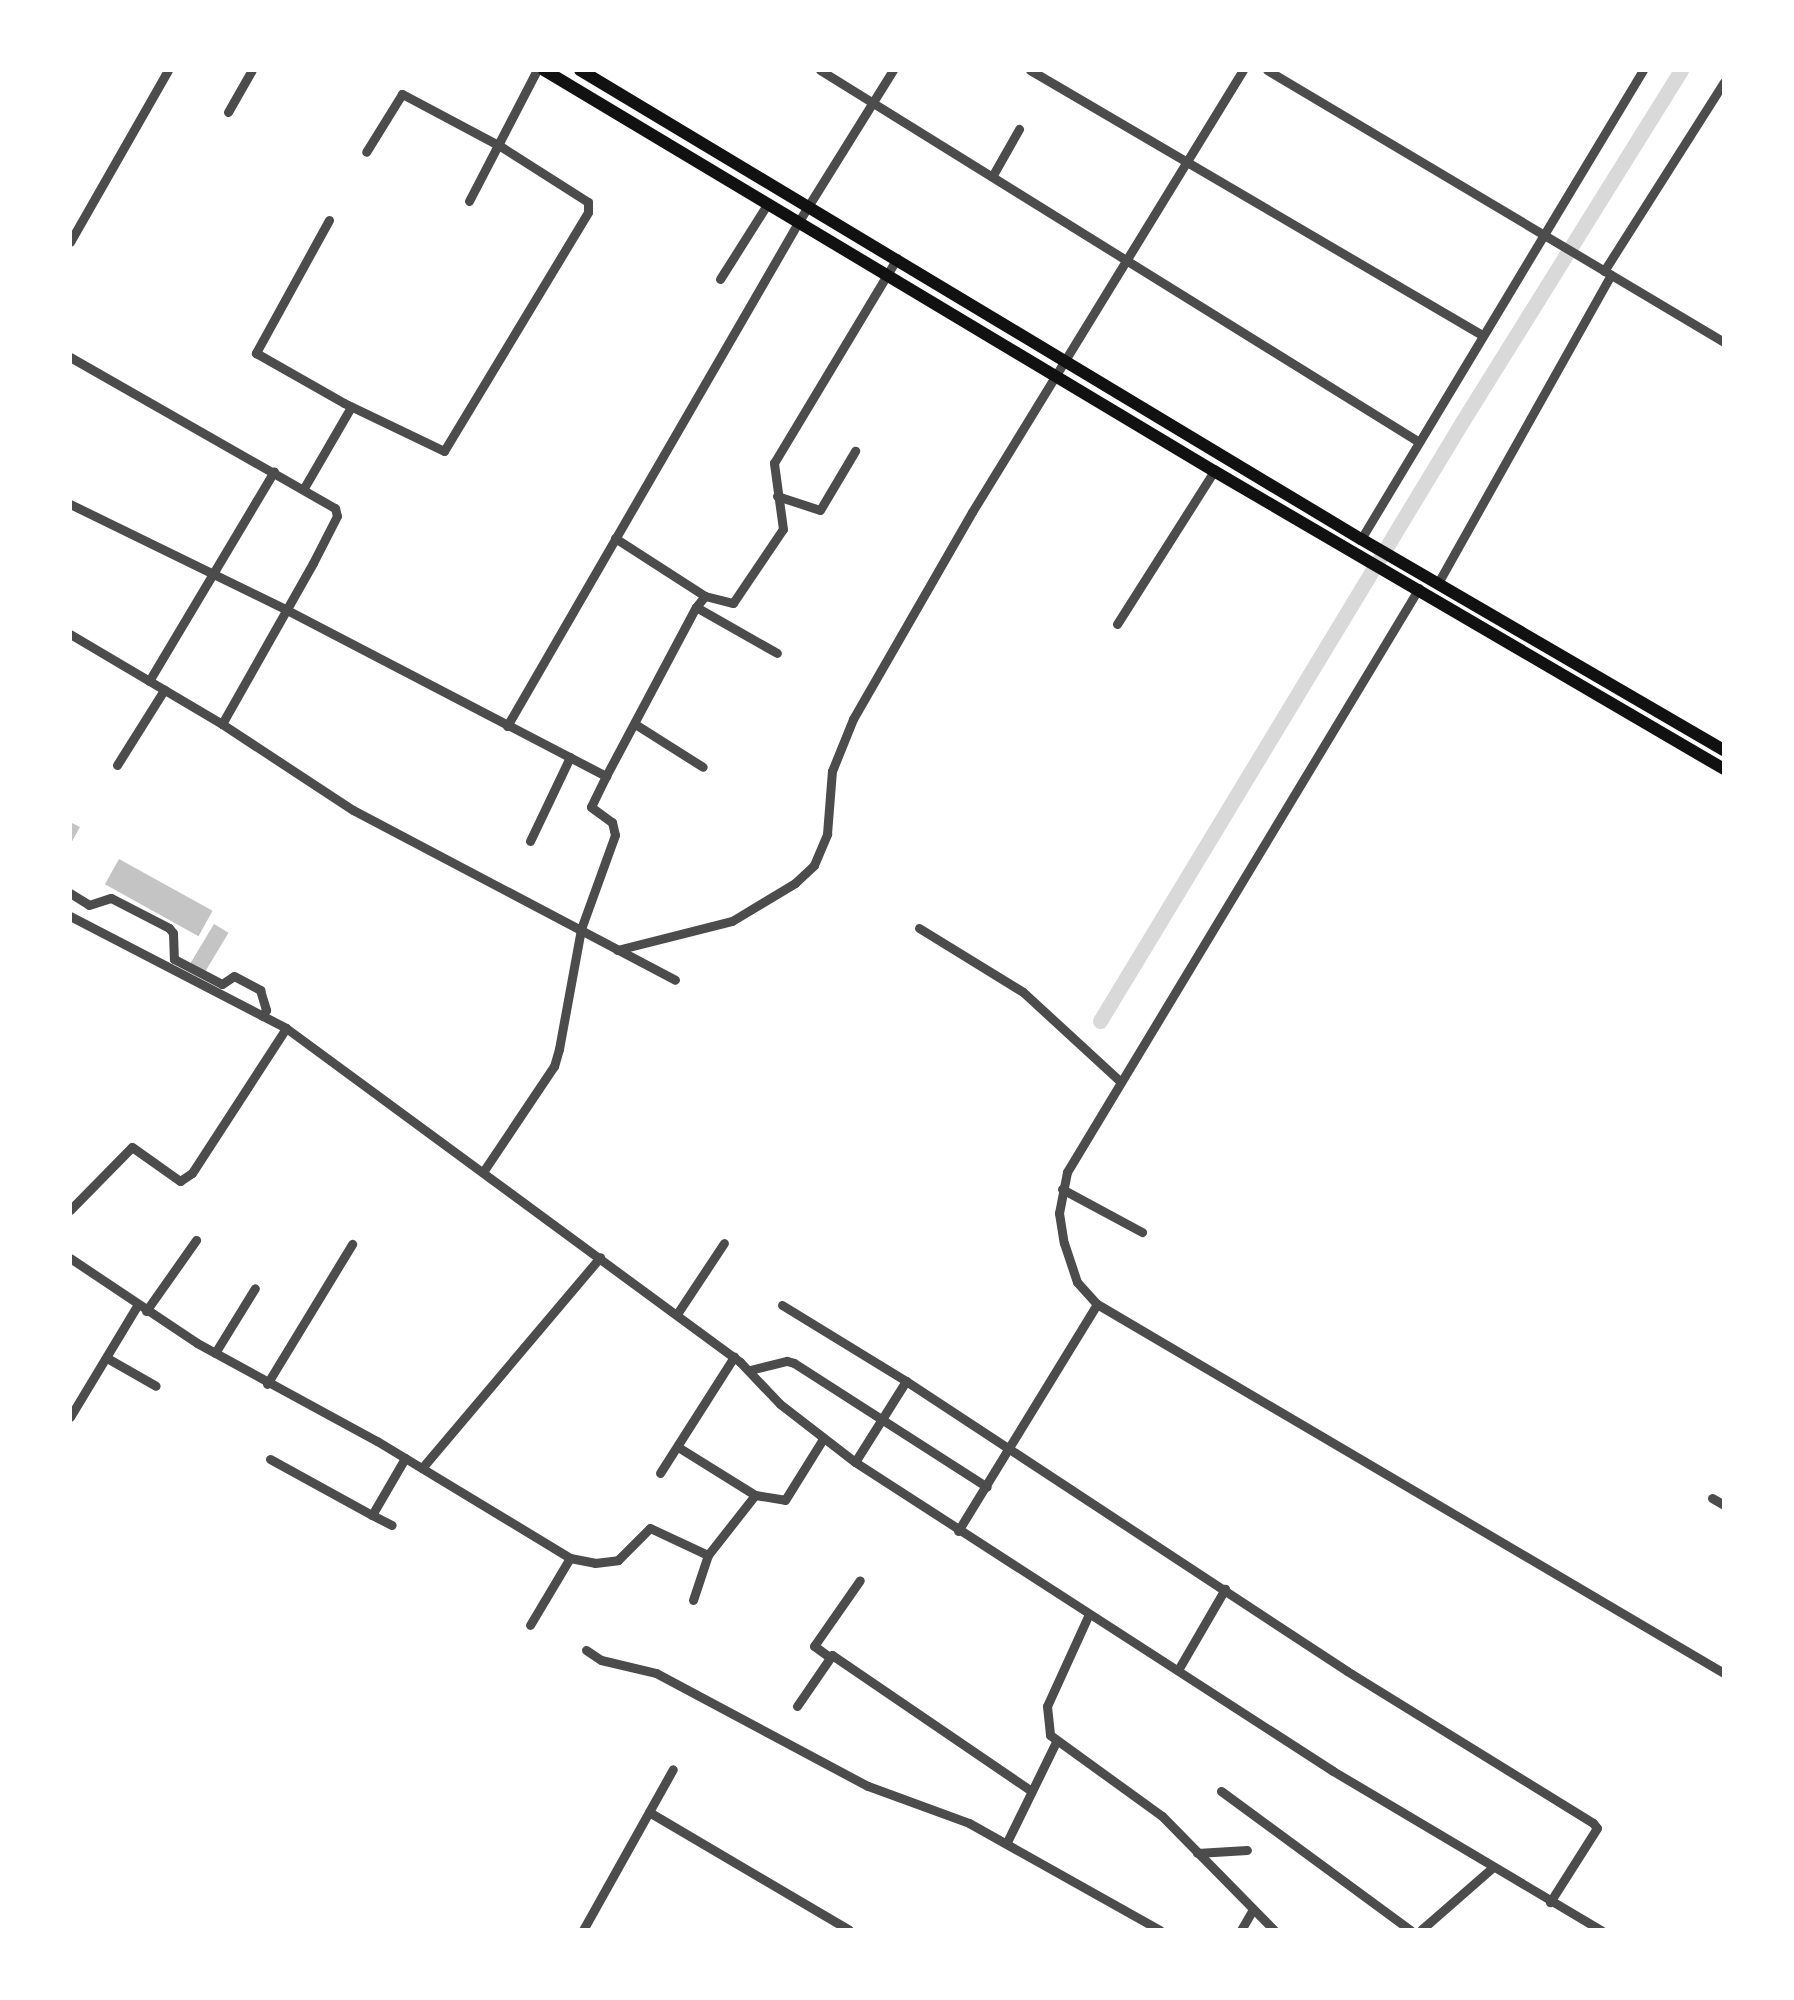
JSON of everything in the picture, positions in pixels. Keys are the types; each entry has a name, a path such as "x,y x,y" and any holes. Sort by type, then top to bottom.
{"main road":[{"path":"540,70 1724,770"},
{"path":"580,70 1366,541 1724,750"}],"street":[{"path":"70,242 168,70"},
{"path":"228,112 252,70"},
{"path":"470,201 540,70"},
{"path":"820,70 993,174 1418,442"},
{"path":"507,726 799,221 893,70"},
{"path":"1030,70 1482,335"},
{"path":"617,950 732,921 795,883 814,865 824,846 832,772 843,740 972,512 1242,70"},
{"path":"1267,70 1724,342"},
{"path":"1366,541 1418,442 1547,234 1642,70"},
{"path":"1724,82 1425,576 1412,586 1067,1172 1060,1213 1072,1270 1083,1292 1098,1304 1724,1673"},
{"path":"329,220 256,353 351,406 444,451 588,212 586,198 500,146 399,94 366,152"},
{"path":"993,174 1018,129"},
{"path":"720,280 768,203"},
{"path":"70,214 82,220"},
{"path":"615,538 705,596 722,604 738,598 783,529 774,462 897,258"},
{"path":"70,356 334,506 336,516 222,724"},
{"path":"304,488 351,406"},
{"path":"778,496 820,510 856,451"},
{"path":"149,681 274,471"},
{"path":"1117,624 1214,471"},
{"path":"70,504 287,610 606,776"},
{"path":"484,1172 554,1066 581,929 616,835 612,822 591,807 705,596"},
{"path":"696,607 777,653"},
{"path":"70,634 222,724 353,810 675,980"},
{"path":"117,765 164,690"},
{"path":"635,724 703,766"},
{"path":"530,841 570,757"},
{"path":"70,894 89,905 110,898 169,928 174,932 174,959 222,984 234,976 260,990 266,1010 262,1016"},
{"path":"70,916 286,1028 734,1357 780,1404 855,1462 1584,1926 1601,1930"},
{"path":"919,928 1023,992 1122,1082"},
{"path":"70,1210 132,1148 180,1182 192,1173 286,1028"},
{"path":"1062,1189 1142,1232"},
{"path":"70,1416 142,1308 196,1240"},
{"path":"676,1314 724,1243"},
{"path":"267,1384 352,1244"},
{"path":"422,1468 600,1256"},
{"path":"70,1258 215,1353 405,1458 570,1558 604,1563 618,1560 650,1528 708,1554"},
{"path":"215,1353 255,1288"},
{"path":"958,1531 1011,1451 1098,1304"},
{"path":"782,1305 906,1380 1347,1671 1593,1823 1597,1828 1550,1902"},
{"path":"660,1473 734,1357"},
{"path":"107,1358 156,1386"},
{"path":"750,1370 787,1361 794,1363 986,1487"},
{"path":"855,1462 906,1380"},
{"path":"678,1447 754,1495 786,1500 823,1440"},
{"path":"372,1515 405,1458"},
{"path":"270,1459 392,1525"},
{"path":"693,1600 708,1554 754,1495"},
{"path":"1712,1498 1724,1505"},
{"path":"530,1625 570,1558"},
{"path":"860,1580 814,1646 898,1697 965,1750 1031,1791"},
{"path":"1178,1670 1226,1589"},
{"path":"1090,1614 1047,1706 1047,1727 1056,1742 1150,1806 1274,1930"},
{"path":"586,1650 616,1665 656,1673 868,1786 1007,1842 1160,1930"},
{"path":"797,1706 828,1656"},
{"path":"1007,1842 1056,1742"},
{"path":"584,1930 674,1769"},
{"path":"1221,1791 1410,1930"},
{"path":"649,1812 850,1930"},
{"path":"1197,1853 1247,1850"},
{"path":"1421,1930 1492,1868"},
{"path":"1241,1930 1252,1911"}],"building":[{"path":"70,822 80,827 70,845"},
{"path":"119,859 213,911 199,936 105,884"},
{"path":"214,924 229,933 203,975 189,966"}],"waterway":[{"path":"1100,1021 1462,422 1681,70"}]}
